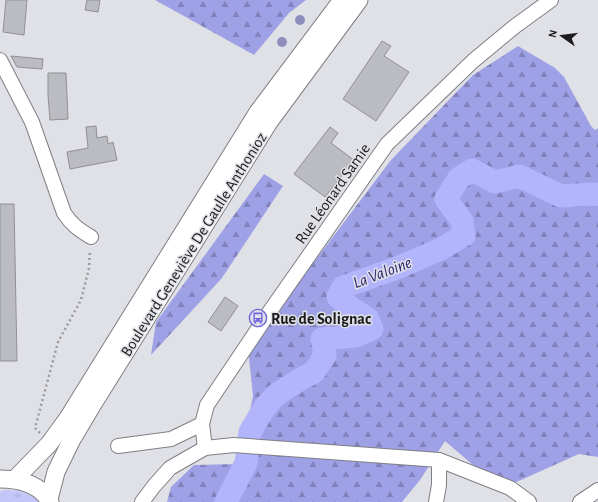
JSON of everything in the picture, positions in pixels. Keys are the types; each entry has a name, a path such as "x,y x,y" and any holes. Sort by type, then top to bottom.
{"main road":[{"name":"Boulevard Geneviève De Gaulle Anthonioz","path":"7,479 49,444 68,418 258,112 342,0"},
{"name":"Boulevard Geneviève De Gaulle Anthonioz","path":"49,501 56,472 71,441 93,404 269,122 359,0"},
{"path":"7,479 34,486 49,501"}],"street":[{"name":"Rue Léonard Samie","path":"205,448 202,424 207,405 268,314 387,144 473,61 550,0"},
{"path":"0,60 32,122 64,213 74,226 91,237"},
{"path":"118,446 171,439 202,424"},
{"path":"142,502 170,468 205,448 234,444 439,460 510,488 529,502"},
{"path":"436,502 439,485 439,460"},
{"path":"510,488 516,502"},
{"path":"580,502 598,490"}],"path":[{"path":"41,435 35,428 58,342 81,300 89,268 91,237"}],"green space":[{"path":"155,0 306,0 289,13 254,55"},
{"path":"518,46 555,68 564,77 591,126 595,130 598,128 598,457 579,454 501,489 445,441 420,480 402,502 167,502 171,487 194,465 239,464 253,396 248,349 391,160 473,75"},
{"path":"264,174 283,186 222,278 151,355 156,322"},
{"path":"4,490 23,492 40,502 0,502 0,492"}],"water":[{"path":"240,457 254,458 251,469 232,502 216,502 229,482"}],"building":[{"path":"6,0 27,0 24,35 3,32"},
{"path":"87,0 100,0 98,12 85,10"},
{"path":"382,41 391,46 384,56 409,72 376,121 343,99"},
{"path":"11,56 43,59 42,69 17,67"},
{"path":"48,73 66,73 68,119 50,120"},
{"path":"96,126 97,138 107,136 108,144 113,142 117,160 70,169 67,152 88,148 86,127"},
{"path":"330,127 338,133 331,143 354,160 325,197 294,174"},
{"path":"0,204 14,204 17,361 0,361"},
{"path":"225,297 238,306 221,331 208,322"}],"waterway":[{"name":"La Valoine","path":"226,502 246,463 250,432 265,407 277,394 314,372 325,355 322,339 356,336 372,329 368,319 338,297 343,287 397,268 441,249 464,235 462,221 446,199 459,178 472,170 495,182 519,176 561,196 598,195"}],"place":[{"name":"Rue de Solignac","path":"258,318"}]}
